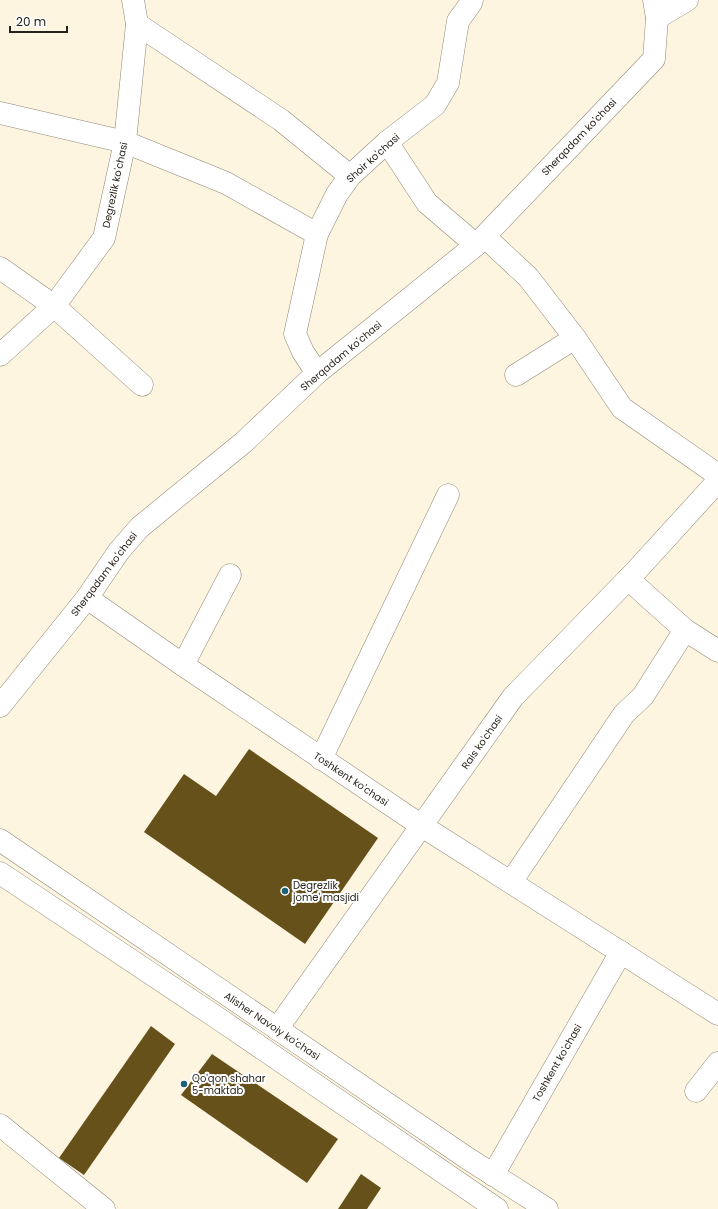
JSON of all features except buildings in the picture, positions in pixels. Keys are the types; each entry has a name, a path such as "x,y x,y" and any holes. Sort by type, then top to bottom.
{"street":[{"name":"Degrezlik ko'chasi","path":"0,355 54,306 104,238 125,142 138,24 133,0"},
{"name":"Shoir ko'chasi","path":"317,373 303,352 295,334 317,234 336,194 350,176 387,142 435,106 448,83 458,21 472,3 472,0"},
{"path":"656,9 687,0"},
{"name":"Sherqadam ko'chasi","path":"0,706 87,598 119,551 140,527 244,442 317,373 480,241 654,58 656,9"},
{"path":"138,24 281,120 350,176"},
{"path":"0,113 125,142 226,183 317,234"},
{"path":"387,142 427,203 528,277 575,338 622,408 718,475"},
{"path":"0,268 54,306 142,385"},
{"path":"516,375 575,338"},
{"name":"Rais ko'chasi","path":"277,1029 513,697 628,579 718,481"},
{"path":"321,759 448,495"},
{"path":"183,665 230,575"},
{"path":"628,579 685,630 718,651"},
{"name":"Toshkent ko'chasi","path":"87,598 321,759 422,826 621,952 715,1006"},
{"path":"511,882 624,714 643,696 685,630"},
{"name":"Alisher Navoiy ko'chasi","path":"0,840 277,1029 547,1209"},
{"path":"0,873 219,1019 497,1209"},
{"name":"Toshkent ko'chasi","path":"493,1174 621,952"},
{"path":"696,1091 718,1063"},
{"path":"0,1125 104,1209"}],"place":[{"name":"Degrezlik jome' masjidi","path":"285,891"},
{"name":"Qo'qon shahar 5-maktab","path":"184,1084"}]}
